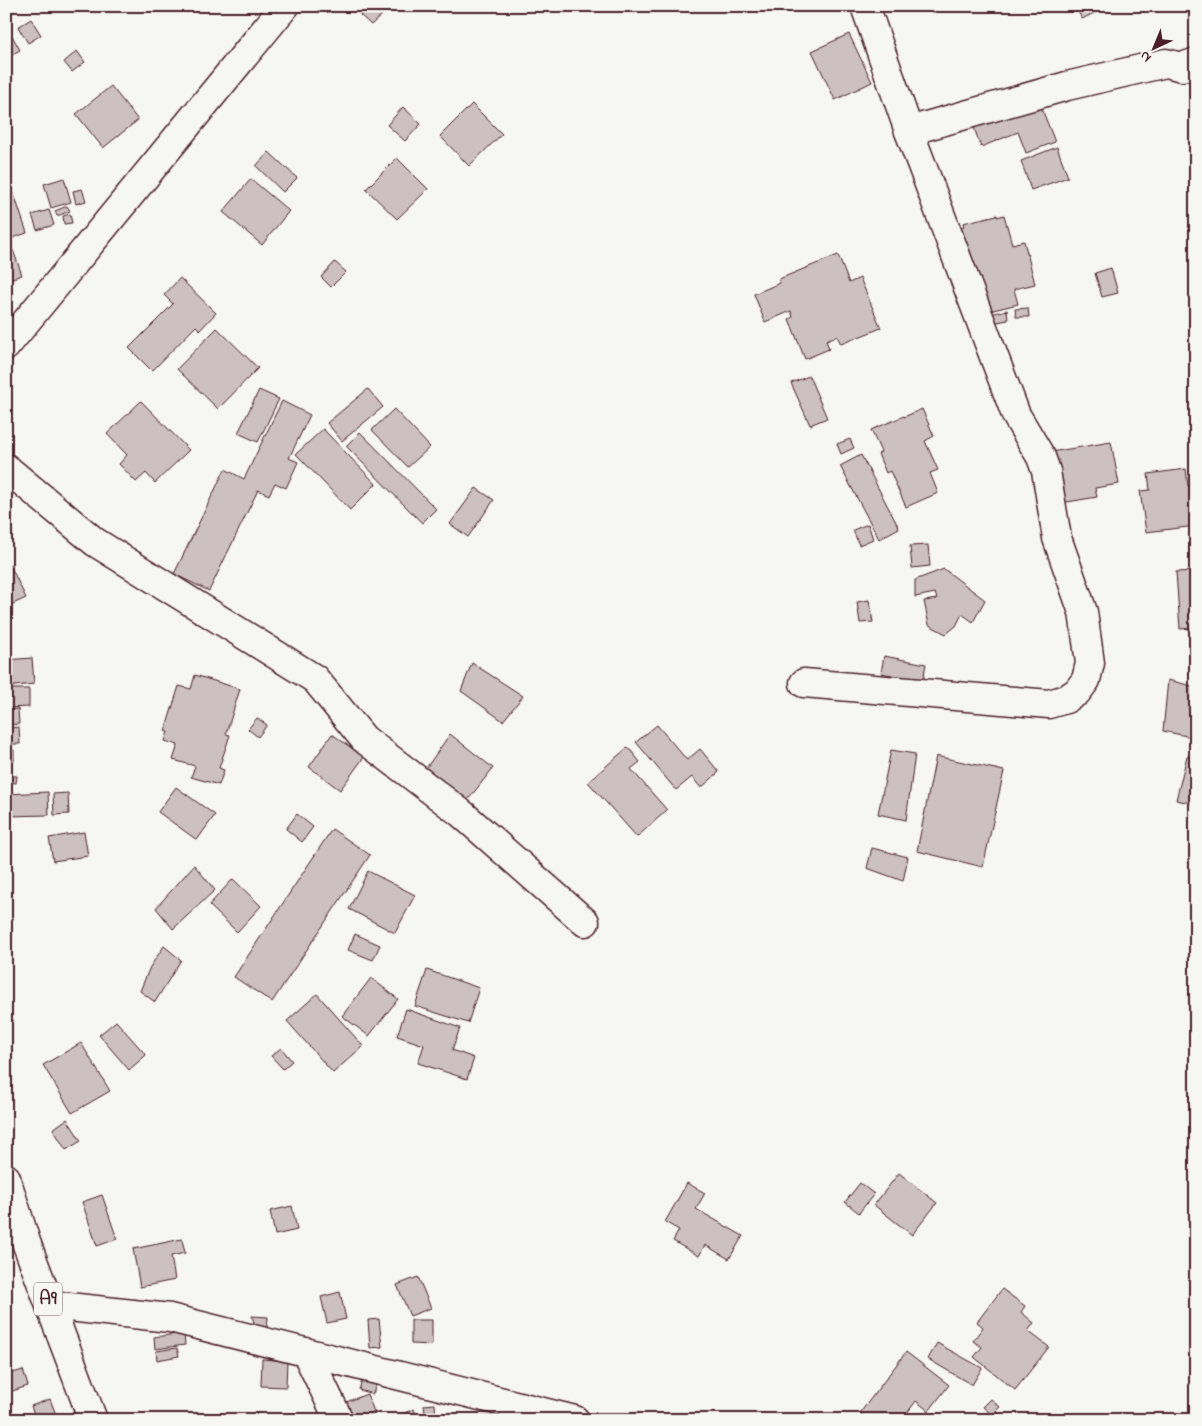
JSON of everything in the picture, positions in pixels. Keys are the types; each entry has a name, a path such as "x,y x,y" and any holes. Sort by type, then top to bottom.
{"street":[{"path":"6,346 285,6"},
{"path":"804,683 1049,704 1066,699 1077,692 1086,680 1090,663 1082,612 1057,538 1046,471 1041,457 1016,415 909,131 865,6"},
{"path":"909,131 1067,86 1166,63 1182,67 1196,62"},
{"path":"6,468 95,542 315,679 364,738 461,813 585,922"},
{"name":"A9","path":"6,1178 26,1242 93,1420"},
{"path":"50,1305 170,1318 576,1420"},
{"path":"306,1352 339,1420"}],"building":[{"path":"369,6 375,6 383,14 371,25 360,15"},
{"path":"1075,6 1108,6 1082,19"},
{"path":"31,19 41,35 28,43 18,27"},
{"path":"6,25 20,50 6,58"},
{"path":"849,34 872,82 835,100 812,51"},
{"path":"77,51 85,62 72,72 64,62"},
{"path":"111,86 138,120 103,148 76,114"},
{"path":"1038,99 1055,142 1026,153 1018,132 981,147 973,125"},
{"path":"472,104 502,134 469,166 440,136"},
{"path":"403,107 421,124 405,141 387,125"},
{"path":"1057,147 1068,177 1031,190 1021,161"},
{"path":"269,152 297,178 283,192 256,166"},
{"path":"397,158 428,189 397,219 366,189"},
{"path":"64,178 71,202 51,208 44,184"},
{"path":"9,179 27,233 6,240 6,180"},
{"path":"251,179 289,211 262,245 223,212"},
{"path":"82,189 86,201 76,204 73,191"},
{"path":"67,206 70,211 57,216 55,211"},
{"path":"49,210 54,225 37,230 32,215"},
{"path":"70,214 72,223 64,224 63,216"},
{"path":"997,215 997,217 1004,215 1012,244 1024,241 1035,284 1014,289 1018,304 985,312 956,228 964,226 963,223"},
{"path":"13,250 22,275 6,280 6,252"},
{"path":"838,255 849,283 860,278 881,328 841,344 837,336 826,340 829,349 805,359 789,319 793,317 791,311 765,322 754,294 780,283 779,279"},
{"path":"335,262 346,272 331,287 321,277"},
{"path":"1111,268 1118,293 1102,297 1095,273"},
{"path":"180,278 216,313 200,330 196,326 152,371 129,348 173,304 164,295"},
{"path":"1028,308 1029,317 1016,317 1015,309"},
{"path":"1007,310 1008,320 992,323 990,314"},
{"path":"217,328 258,368 218,409 177,369"},
{"path":"809,376 827,418 810,425 791,383"},
{"path":"368,389 383,407 342,441 327,423"},
{"path":"259,390 279,399 258,442 238,433"},
{"path":"141,401 189,450 155,483 146,473 136,482 119,464 127,455 107,434"},
{"path":"282,401 310,415 289,458 298,462 286,488 275,483 269,495 258,490 209,591 174,574 225,469 244,479"},
{"path":"394,409 430,447 408,467 372,430"},
{"path":"922,409 934,436 925,441 938,470 930,473 938,493 906,507 890,471 886,473 878,454 881,452 871,430"},
{"path":"323,429 376,484 350,510 296,454"},
{"path":"360,432 436,509 422,523 346,446"},
{"path":"850,439 854,448 841,454 837,444"},
{"path":"1111,442 1119,484 1095,488 1097,497 1061,503 1051,452"},
{"path":"861,455 899,528 879,539 840,466"},
{"path":"1186,469 1188,486 1196,485 1196,526 1146,532 1140,491 1150,490 1148,474"},
{"path":"476,488 494,500 468,537 450,524"},
{"path":"868,524 873,539 859,545 853,530"},
{"path":"928,545 930,566 912,568 910,546"},
{"path":"10,565 26,598 6,607 6,566"},
{"path":"944,569 985,600 973,622 962,614 956,626 946,634 929,625 924,601 937,599 935,593 915,597 915,580"},
{"path":"1196,571 1196,647 1193,648 1192,628 1180,629 1176,572"},
{"path":"869,600 873,622 860,623 857,602"},
{"path":"884,656 926,664 923,681 881,673"},
{"path":"32,658 34,684 6,687 6,660"},
{"path":"472,663 523,696 503,721 461,691"},
{"path":"195,675 240,689 226,734 230,735 219,768 224,770 219,785 191,777 195,766 173,760 178,745 165,741 168,732 165,731 179,686 191,689"},
{"path":"1168,680 1196,687 1196,738 1163,731"},
{"path":"6,689 29,689 29,707 6,708"},
{"path":"18,709 19,724 6,725 6,710"},
{"path":"257,718 267,725 258,737 248,729"},
{"path":"657,725 687,760 700,749 719,772 701,788 692,777 676,790 636,742"},
{"path":"19,727 20,744 6,744 6,728"},
{"path":"332,734 364,757 340,790 309,767"},
{"path":"450,734 493,768 464,805 422,774"},
{"path":"628,747 640,762 631,769 667,810 637,837 588,782"},
{"path":"6,750 14,750 14,761 6,762"},
{"path":"891,750 915,754 906,820 878,814"},
{"path":"936,756 1004,771 983,867 917,851"},
{"path":"1187,756 1196,759 1196,804 1176,800"},
{"path":"6,775 17,776 16,783 6,782"},
{"path":"176,787 215,815 197,840 158,812"},
{"path":"48,792 49,815 6,816 6,794"},
{"path":"68,793 69,814 54,815 53,794"},
{"path":"297,814 313,827 302,842 286,829"},
{"path":"332,829 370,855 272,1002 234,977"},
{"path":"84,832 88,856 53,861 49,838"},
{"path":"872,848 908,857 903,881 867,868"},
{"path":"194,865 215,890 173,929 156,908"},
{"path":"368,871 415,895 395,933 349,909"},
{"path":"233,879 261,906 237,932 209,905"},
{"path":"355,934 380,945 373,960 348,950"},
{"path":"164,946 181,960 155,1002 140,991 150,967"},
{"path":"427,970 479,988 468,1023 415,1006"},
{"path":"371,978 398,999 369,1036 342,1016"},
{"path":"317,994 363,1046 333,1073 287,1021"},
{"path":"406,1009 460,1028 452,1050 474,1058 467,1079 418,1063 424,1045 397,1036"},
{"path":"116,1021 146,1055 129,1070 99,1035"},
{"path":"81,1043 110,1091 72,1113 43,1065"},
{"path":"281,1048 292,1061 283,1069 271,1056"},
{"path":"67,1119 81,1141 66,1150 53,1129"},
{"path":"899,1173 937,1203 912,1235 874,1205"},
{"path":"687,1183 705,1193 696,1209 743,1236 729,1259 705,1245 699,1256 673,1241 679,1230 665,1222"},
{"path":"860,1183 874,1194 859,1213 845,1202"},
{"path":"102,1195 117,1239 97,1246 82,1202"},
{"path":"292,1206 297,1230 275,1235 270,1211"},
{"path":"182,1239 185,1253 171,1256 175,1280 140,1287 133,1249"},
{"path":"418,1277 431,1308 410,1316 397,1285"},
{"path":"1002,1289 1025,1306 1021,1312 1034,1323 1028,1331 1049,1347 1015,1390 974,1357 982,1347 973,1341 983,1327 977,1322"},
{"path":"340,1292 346,1319 327,1323 321,1297"},
{"path":"252,1316 268,1317 267,1327 256,1329"},
{"path":"379,1319 382,1347 370,1348 368,1320"},
{"path":"411,1320 432,1320 432,1345 411,1344"},
{"path":"184,1333 185,1345 155,1349 154,1337"},
{"path":"937,1343 982,1368 972,1385 928,1359"},
{"path":"177,1348 179,1356 157,1360 156,1351"},
{"path":"906,1352 949,1385 929,1411 916,1401 902,1420 869,1420 860,1413"},
{"path":"262,1359 287,1361 286,1387 261,1386"},
{"path":"23,1370 28,1386 6,1393 6,1375"},
{"path":"362,1380 376,1384 373,1394 359,1390"},
{"path":"367,1394 375,1414 360,1420 347,1420 341,1404"},
{"path":"50,1399 58,1420 36,1420 31,1406"},
{"path":"991,1399 1000,1407 992,1415 983,1407"},
{"path":"435,1404 436,1419 426,1420 424,1405"},
{"path":"414,1409 418,1420 388,1420"},
{"path":"997,1412 1006,1420 989,1420"},
{"path":"514,1414 515,1420 454,1419"}]}
